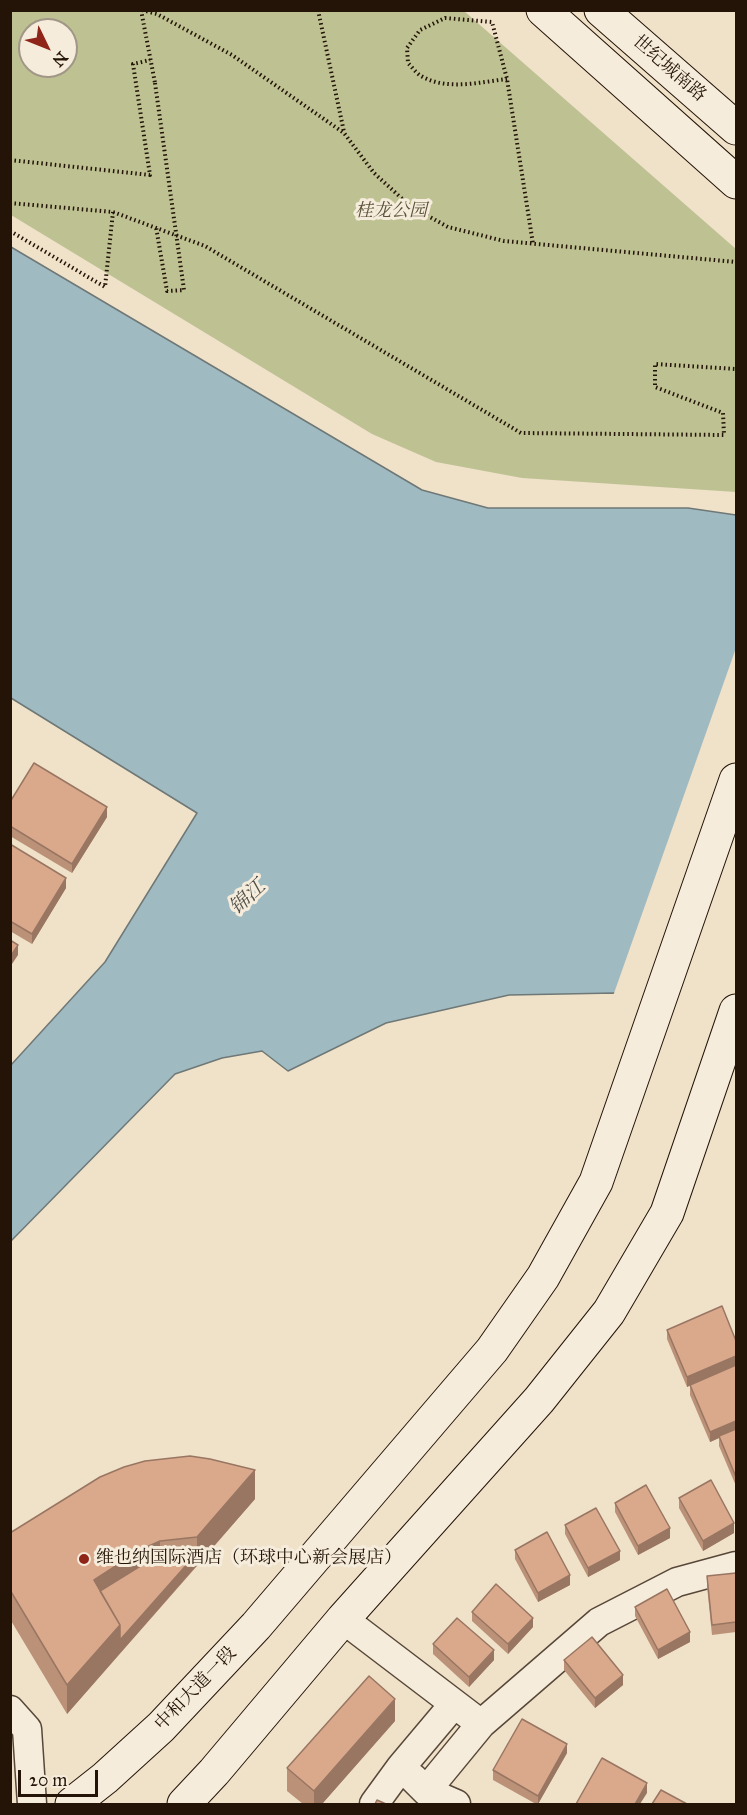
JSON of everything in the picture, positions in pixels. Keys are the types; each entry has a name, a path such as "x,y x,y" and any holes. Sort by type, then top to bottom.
{"main road":[{"path":"543,10 736,182"},
{"name":"世纪城南路","path":"601,10 736,128"},
{"name":"中和大道一段","path":"72,1804 105,1778 161,1727 256,1626 492,1350 543,1277 596,1182 736,780"},
{"path":"183,1804 214,1772 343,1619 539,1400 609,1312 668,1213 736,1011"}],"street":[{"path":"426,1791 481,1724 599,1622 677,1582 736,1566"},
{"path":"343,1619 481,1724"},
{"path":"374,1804 401,1767 454,1704"},
{"path":"10,1710 27,1729 32,1804"},
{"path":"401,1767 426,1791 456,1804"}],"path":[{"path":"156,227 167,291 184,290 155,83 142,10 158,14 232,55 344,133 374,172 410,206 448,227 504,241 736,262"},
{"path":"318,10 344,133"},
{"path":"507,79 460,85 438,83 420,76 408,63 407,48 420,30 445,18 492,22 507,79 533,244"},
{"path":"10,159 150,175 133,64 150,60"},
{"path":"10,203 113,212 205,246 521,433 724,435 723,413 655,387 655,364 736,369"},
{"path":"10,231 105,287 113,212"}],"green space":[{"name":"桂龙公园","path":"10,11 464,11 736,249 736,492 522,478 436,462 372,434 11,215"}],"water":[{"name":"锦江","path":"11,247 422,490 488,508 688,508 736,515 736,1032 615,993 509,995 386,1023 288,1071 262,1051 222,1058 175,1074 11,1241 11,1065 105,962 197,813 11,698"}],"pier":[{"path":"736,648 736,1035 613,996"}],"building":[{"path":"34,763 107,807 72,864 10,826 10,802"},
{"path":"10,844 66,878 32,934 10,921"},
{"path":"10,940 18,945 10,957"},
{"path":"722,1306 736,1341 736,1356 687,1377 667,1330"},
{"path":"736,1365 736,1421 710,1432 690,1385"},
{"path":"736,1429 736,1477 719,1436"},
{"path":"190,1456 255,1470 197,1537 160,1541 142,1549 94,1580 120,1625 67,1685 10,1590 10,1533 100,1477 145,1461"},
{"path":"711,1480 734,1523 703,1541 679,1498"},
{"path":"646,1485 670,1528 638,1546 615,1503"},
{"path":"596,1508 620,1551 588,1568 565,1525"},
{"path":"547,1532 570,1575 538,1593 515,1550"},
{"path":"197,1553 120,1640 120,1625 100,1591 160,1556"},
{"path":"736,1573 736,1622 712,1625 707,1576"},
{"path":"496,1584 533,1618 508,1644 472,1612"},
{"path":"667,1589 690,1632 658,1650 635,1607"},
{"path":"457,1618 494,1650 469,1677 433,1644"},
{"path":"592,1637 623,1675 595,1698 564,1660"},
{"path":"369,1676 395,1699 314,1791 287,1768"},
{"path":"522,1719 567,1744 538,1796 493,1770"},
{"path":"602,1758 647,1783 635,1804 576,1804"},
{"path":"661,1790 687,1804 652,1804"}],"place":[{"name":"维也纳国际酒店（环球中心新会展店）","path":"84,1559"}]}
